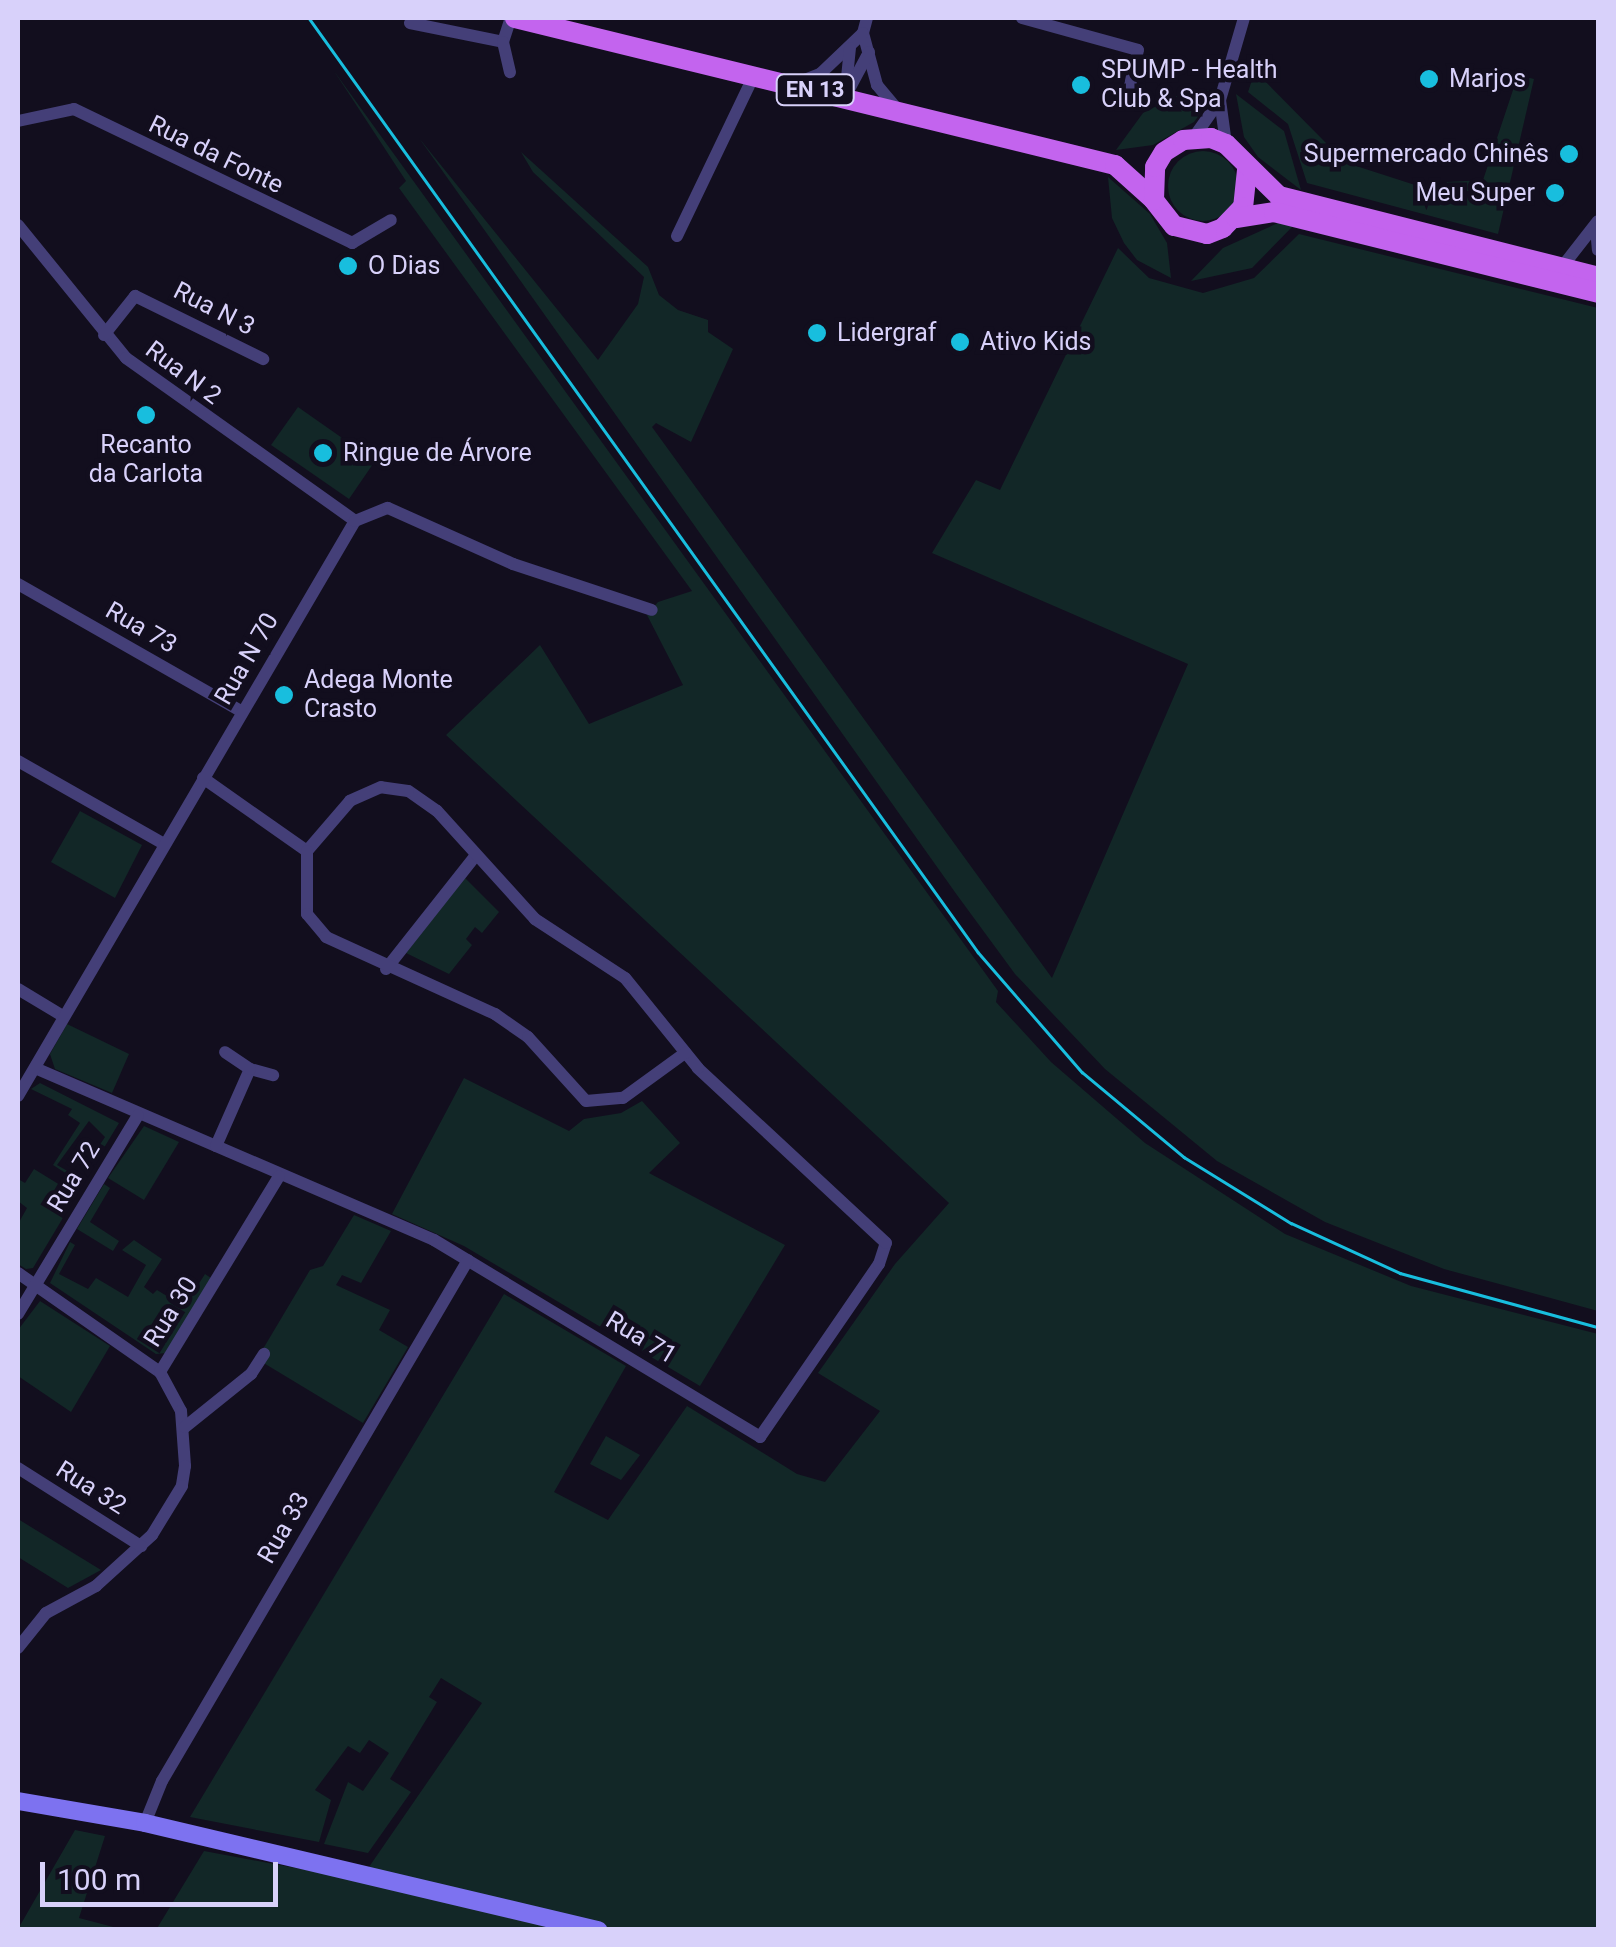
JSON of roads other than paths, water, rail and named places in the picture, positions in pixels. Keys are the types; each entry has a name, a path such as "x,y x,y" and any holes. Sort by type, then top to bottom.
{"main road":[{"name":"EN 13","path":"513,18 1115,165 1154,200 1174,226 1190,233 1223,228 1236,218 1274,212 1598,294"},
{"name":"EN 13","path":"1115,165 1164,152 1194,137"},
{"path":"1194,137 1226,144 1247,170 1280,196 1598,277"},
{"path":"1154,200 1152,183 1164,152"},
{"path":"1236,218 1248,196 1247,170"},
{"path":"1431,251 1545,271 1562,267"}],"street":[{"path":"510,72 503,42 513,18"},
{"path":"867,18 863,33 878,84 899,111"},
{"path":"1194,137 1220,100 1244,18"},
{"path":"1031,19 1138,50 1128,94"},
{"path":"410,23 503,42"},
{"path":"792,84 820,74 863,33"},
{"path":"845,97 850,46"},
{"path":"845,97 868,52"},
{"path":"677,236 754,76"},
{"path":"1220,100 1226,144"},
{"name":"Rua da Fonte","path":"18,121 74,110 352,243 391,220"},
{"name":"Rua N 2","path":"18,224 104,335 168,392 356,521"},
{"path":"1562,267 1597,224"},
{"path":"1597,224 1598,250"},
{"name":"Rua N 3","path":"104,335 134,296 263,360"},
{"path":"356,521 388,508 513,564 652,610"},
{"name":"Rua N 70","path":"18,1096 356,521"},
{"name":"Rua 73","path":"18,584 242,712"},
{"path":"18,761 164,844"},
{"path":"203,778 308,851 302,887 314,926 386,969 511,1025 586,1101 623,1098 685,1053"},
{"name":"Rua 71","path":"34,1068 468,1260 760,1437 879,1264 886,1243 685,1053 625,978 536,919 437,811 394,787 350,801 308,851"},
{"path":"386,969 476,855"},
{"path":"18,988 63,1016"},
{"path":"225,1052 250,1069 273,1075"},
{"path":"216,1146 250,1069"},
{"name":"Rua 72","path":"18,1314 138,1114"},
{"name":"Rua 30","path":"18,1648 46,1614 96,1586 141,1546 182,1486 185,1427 160,1372 280,1176"},
{"name":"Rua 33","path":"145,1822 162,1781 468,1260"},
{"path":"18,1273 160,1372"},
{"path":"185,1427 252,1374 264,1354"},
{"name":"Rua 32","path":"18,1468 141,1546"},
{"path":"18,1801 145,1822 599,1930"}],"tram line":[{"path":"309,18 978,952 1082,1072 1184,1157 1291,1223 1400,1273 1598,1327"}],"place":[{"name":"Marjos","path":"1429,79"},
{"name":"SPUMP - Health Club & Spa","path":"1081,85"},
{"name":"Supermercado Chinês","path":"1569,154"},
{"name":"Meu Super","path":"1555,193"},
{"name":"O Dias","path":"348,266"},
{"name":"Lidergraf","path":"817,333"},
{"name":"Ativo Kids","path":"960,342"},
{"name":"Recanto da Carlota","path":"146,415"},
{"name":"Ringue de Árvore","path":"323,453"},
{"name":"Adega Monte Crasto","path":"284,695"}]}
